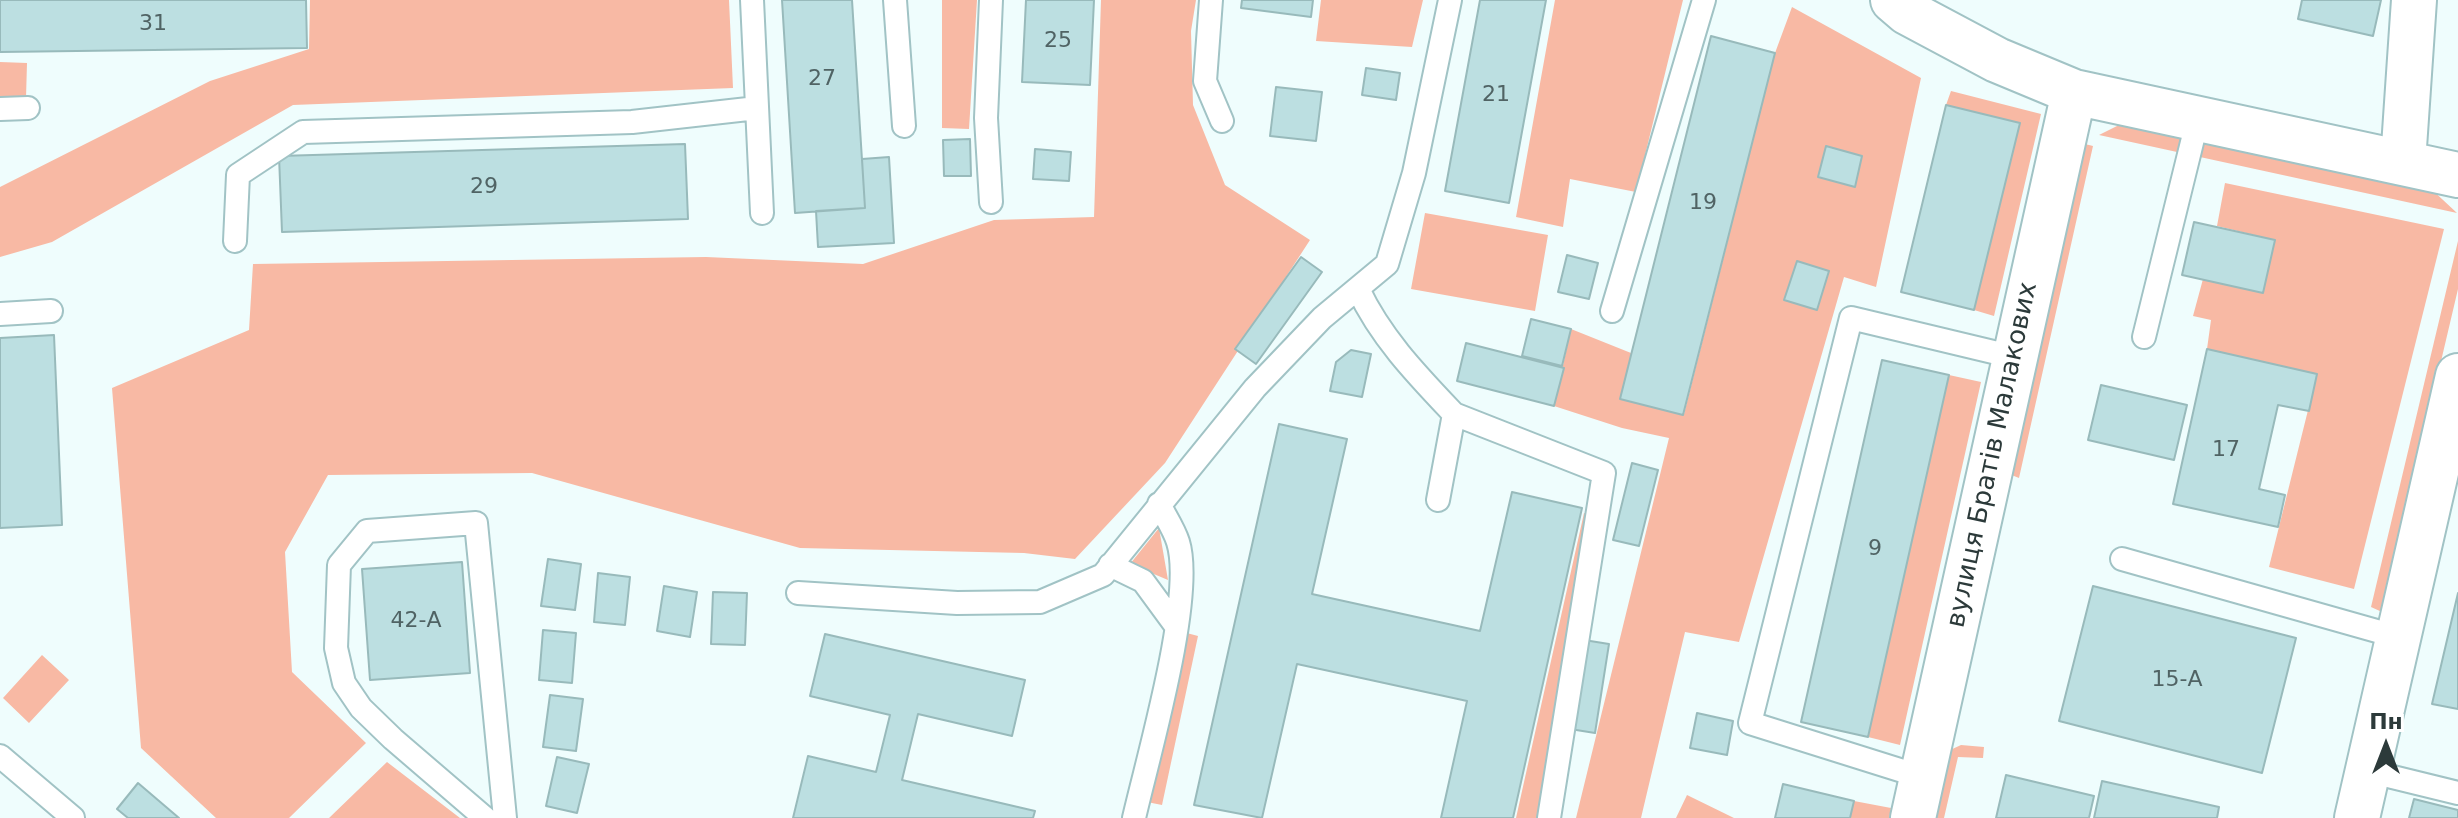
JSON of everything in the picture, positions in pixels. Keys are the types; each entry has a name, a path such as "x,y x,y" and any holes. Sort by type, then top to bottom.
{"street":[{"path":"1893,0 1907,12 1997,60 2074,92 2458,175"},
{"path":"2403,162 2414,0"},
{"name":"вулиця Братів Малакових","path":"1918,797 2074,92"},
{"path":"2357,818 2458,376"}],"lane":[{"path":"752,0 762,213"},
{"path":"895,0 904,126"},
{"path":"991,0 986,118 991,202"},
{"path":"1211,0 1205,81 1222,121"},
{"path":"798,593 957,603 1040,602 1103,575 1255,388 1322,318 1387,264 1402,219 1450,0"},
{"path":"1612,311 1704,0"},
{"path":"0,109 28,108"},
{"path":"235,241 238,175 303,132 632,122 757,108"},
{"path":"2144,337 2198,118"},
{"path":"1358,289 1372,319 1409,367 1454,414 1604,473 1549,818"},
{"path":"0,314 51,311"},
{"path":"1918,797 1750,723 1851,318 2014,357"},
{"path":"1438,500 1454,414"},
{"path":"1134,818 1176,626 1181,565 1178,542 1159,504"},
{"path":"485,818 393,739 361,708 344,683 336,648 339,565 367,531 476,523 505,818"},
{"path":"2122,559 2398,637"},
{"path":"1110,565 1143,581 1176,626"},
{"path":"0,756 73,818"},
{"path":"2368,771 2458,793"}],"shaded area":[{"path":"310,0 729,0 733,88 293,105 52,242 0,257 0,187 210,81 309,49"},
{"path":"942,0 977,0 969,129 942,128"},
{"path":"1101,0 1196,0 1191,31 1193,105 1225,185 1310,240 1165,463 1075,559 1024,553 800,548 532,473 328,475 285,552 292,672 366,743 289,818 216,818 141,748 112,388 249,330 253,264 706,257 863,264 994,220 1094,217"},
{"path":"1321,0 1423,0 1412,47 1316,41"},
{"path":"1555,0 1683,0 1636,192 1570,179 1563,227 1516,217"},
{"path":"1792,7 1921,78 1876,287 1844,277 1739,642 1685,632 1641,818 1576,818 1669,438 1622,428 1554,406 1571,329 1631,353 1620,399 1684,414 1775,53"},
{"path":"0,62 27,63 26,98 0,98"},
{"path":"1951,91 2041,114 1994,316 1974,310 2020,123 1946,105"},
{"path":"2131,119 2428,186 2457,213 2099,135"},
{"path":"2081,143 2093,146 2019,478 2009,474"},
{"path":"2225,183 2444,229 2354,589 2269,567 2317,374 2207,349 2211,320 2193,316 2203,279 2263,293 2275,240 2217,226"},
{"path":"1425,213 1548,235 1535,311 1411,289"},
{"path":"2458,241 2458,289 2382,612 2371,607"},
{"path":"1949,375 1981,382 1900,745 1868,737"},
{"path":"1584,513 1592,515 1539,818 1516,818"},
{"path":"1159,528 1168,580 1130,564"},
{"path":"1183,632 1198,636 1162,805 1142,801"},
{"path":"42,655 69,680 29,723 3,698"},
{"path":"1961,745 1984,747 1983,758 1958,757 1944,818 1927,818 1948,751"},
{"path":"387,762 460,818 329,818"},
{"path":"1687,795 1734,818 1676,818"},
{"path":"1854,801 1891,808 1889,818 1850,818"}],"building":[{"path":"0,0 306,0 307,48 0,52"},
{"path":"782,0 852,0 865,208 795,213"},
{"path":"1026,0 1094,0 1090,85 1022,82"},
{"path":"1242,0 1313,0 1311,17 1241,8"},
{"path":"1480,0 1546,0 1509,203 1445,191"},
{"path":"2302,0 2381,0 2373,36 2298,19"},
{"path":"1711,36 1775,53 1683,415 1620,399"},
{"path":"1366,68 1400,73 1396,100 1362,95"},
{"path":"1276,87 1322,92 1316,141 1270,136"},
{"path":"1946,105 2020,123 1974,310 1901,292"},
{"path":"970,139 971,176 944,176 943,140"},
{"path":"685,144 688,219 282,232 279,156"},
{"path":"1826,146 1862,156 1855,187 1818,177"},
{"path":"1035,149 1071,152 1069,181 1033,179"},
{"path":"889,157 894,243 818,247 816,211 865,208 862,159"},
{"path":"2194,222 2275,240 2263,293 2182,275"},
{"path":"1567,255 1598,263 1589,299 1558,292"},
{"path":"1301,257 1322,272 1256,364 1235,349"},
{"path":"1797,261 1829,271 1817,310 1784,300"},
{"path":"1531,319 1571,329 1562,366 1522,356"},
{"path":"54,335 62,525 0,528 0,338"},
{"path":"1466,343 1564,368 1554,406 1457,381"},
{"path":"2207,349 2317,374 2309,411 2278,405 2259,489 2285,495 2278,527 2173,504"},
{"path":"1351,350 1371,354 1362,397 1330,391 1336,362"},
{"path":"1882,360 1949,375 1868,737 1801,722"},
{"path":"2101,385 2187,405 2174,460 2088,440"},
{"path":"1279,424 1347,439 1312,594 1480,631 1512,492 1582,508 1513,818 1441,818 1467,701 1297,664 1262,818 1194,805"},
{"path":"1632,463 1658,470 1639,546 1613,540"},
{"path":"548,559 581,564 575,610 541,606"},
{"path":"462,562 470,673 370,680 362,569"},
{"path":"598,573 630,577 625,625 594,622"},
{"path":"664,586 697,592 690,637 657,631"},
{"path":"2093,586 2296,638 2262,773 2059,721"},
{"path":"713,592 747,593 745,645 711,644"},
{"path":"2458,593 2458,709 2432,704"},
{"path":"543,630 576,633 572,683 539,680"},
{"path":"825,634 1025,680 1012,736 918,714 902,780 1035,811 1033,818 793,818 808,756 876,772 890,715 810,696"},
{"path":"1584,640 1609,644 1595,733 1570,729"},
{"path":"550,695 583,699 576,751 543,747"},
{"path":"1697,713 1733,721 1727,755 1690,748"},
{"path":"557,757 589,764 577,813 546,806"},
{"path":"2006,775 2094,796 2089,818 1996,818"},
{"path":"2102,781 2219,807 2217,818 2094,818"},
{"path":"138,783 179,818 128,818 117,809"},
{"path":"1783,784 1854,801 1850,818 1775,818"},
{"path":"2414,799 2458,810 2458,818 2409,818"}]}
